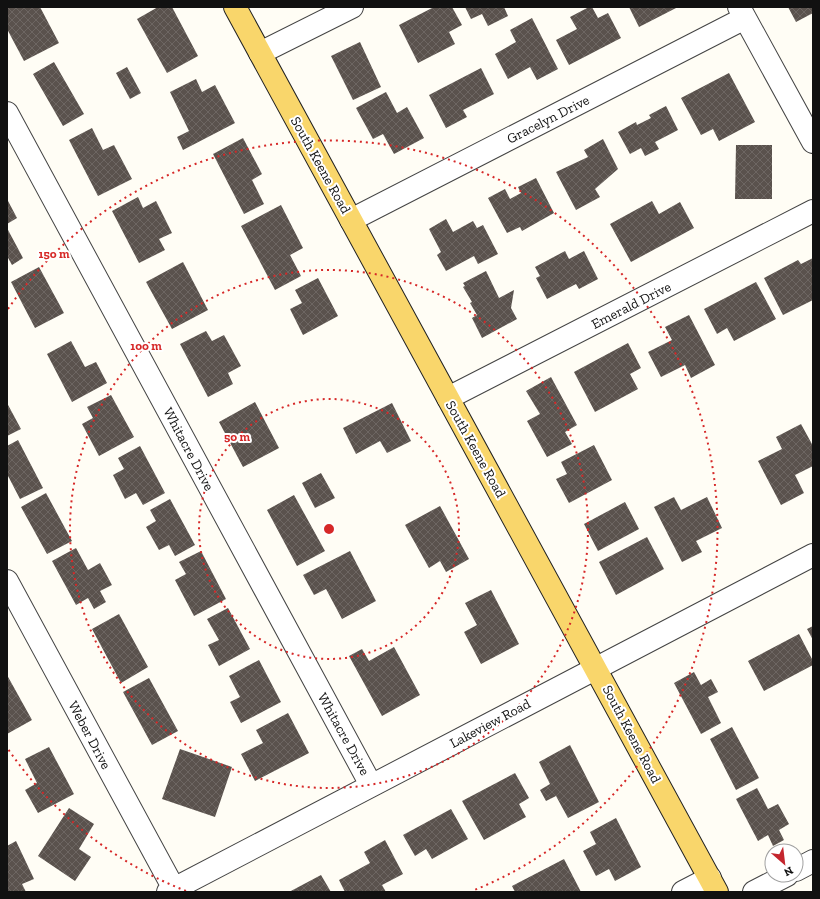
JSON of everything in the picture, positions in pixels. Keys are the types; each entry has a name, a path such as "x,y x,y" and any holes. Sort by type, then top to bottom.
{"main road":[{"name":"South Keene Road","path":"235,7 713,885"}],"street":[{"path":"260,53 352,7"},
{"path":"742,13 813,142"},
{"name":"Gracelyn Drive","path":"351,220 742,13"},
{"name":"Whitacre Drive","path":"7,113 372,785"},
{"name":"Emerald Drive","path":"448,398 813,211"},
{"name":"Lakeview Road","path":"171,890 813,555"},
{"name":"Weber Drive","path":"7,581 171,890"},
{"path":"804,866 813,861"},
{"path":"754,892 771,883"},
{"path":"683,892 713,885"}],"building":[{"path":"7,7 40,7 59,43 24,61 7,29"},
{"path":"158,7 172,7 198,56 167,73 137,19"},
{"path":"434,7 452,7 462,25 449,32 455,44 418,63 399,25"},
{"path":"465,7 504,7 508,16 488,26 482,14 471,19"},
{"path":"589,7 592,7 598,18 608,13 621,38 569,65 556,40 577,29 570,17"},
{"path":"629,7 678,7 639,27"},
{"path":"788,7 813,7 813,13 796,22"},
{"path":"532,18 558,69 537,80 530,67 508,79 495,54 516,42 510,30"},
{"path":"360,42 381,87 353,100 331,56"},
{"path":"54,62 84,114 63,126 33,74"},
{"path":"127,67 141,93 130,99 116,73"},
{"path":"481,68 494,94 463,110 467,117 446,128 429,95"},
{"path":"729,73 755,122 719,141 713,129 701,135 681,98"},
{"path":"196,79 202,92 215,85 235,123 183,150 177,137 189,131 170,92"},
{"path":"386,92 397,113 407,107 424,138 394,154 383,134 373,139 356,108"},
{"path":"666,106 678,130 655,142 659,149 645,156 641,148 630,154 618,132 636,122 637,125 651,118 649,115"},
{"path":"92,128 103,150 114,145 132,179 98,196 69,140"},
{"path":"243,138 262,174 252,180 264,204 244,214 213,154"},
{"path":"603,139 618,169 595,189 600,197 576,210 556,172 588,157 584,150"},
{"path":"736,145 772,145 772,199 735,199"},
{"path":"536,178 554,213 522,231 520,227 507,233 488,198 505,189 510,199 521,193 518,187"},
{"path":"138,197 143,208 156,201 172,233 159,239 165,250 139,263 112,211"},
{"path":"7,199 17,218 7,224"},
{"path":"652,201 659,214 680,202 694,228 631,262 610,224"},
{"path":"281,205 303,248 290,255 301,276 275,290 241,226"},
{"path":"446,219 453,232 473,221 477,228 483,225 498,254 478,264 474,256 446,271 437,255 441,252 429,229"},
{"path":"7,228 23,258 12,265 7,256"},
{"path":"565,251 569,259 584,251 598,279 579,289 576,284 547,299 536,278 540,276 535,267"},
{"path":"813,258 813,300 783,315 764,278 798,260 801,264"},
{"path":"183,262 208,310 172,329 146,282"},
{"path":"39,267 64,313 35,328 11,282"},
{"path":"486,271 499,298 514,290 511,308 517,319 482,338 472,318 477,315 470,303 472,302 463,287 465,286 463,283"},
{"path":"318,278 338,316 303,335 290,309 302,303 295,290"},
{"path":"756,282 776,319 734,341 727,328 717,334 704,309"},
{"path":"689,315 715,365 691,378 685,365 661,377 648,352 672,340 665,327"},
{"path":"206,331 212,341 224,335 241,366 228,373 233,384 208,397 180,344"},
{"path":"71,341 85,367 96,362 107,383 72,402 47,354"},
{"path":"628,343 641,368 630,374 638,389 595,412 574,372"},
{"path":"551,377 577,425 565,432 572,444 547,457 527,421 540,414 526,391"},
{"path":"111,395 134,437 99,456 82,424 93,418 87,407"},
{"path":"255,402 279,448 243,467 219,422"},
{"path":"7,403 21,429 7,436"},
{"path":"392,403 411,441 387,453 380,441 356,454 343,428"},
{"path":"801,424 813,446 813,466 795,475 804,493 781,505 758,461 782,449 776,437"},
{"path":"18,440 43,488 20,499 7,474 7,446"},
{"path":"594,445 612,480 569,503 556,479 567,474 561,462"},
{"path":"140,446 165,493 143,505 136,493 125,499 113,475 124,469 118,458"},
{"path":"321,473 335,498 315,508 302,483"},
{"path":"46,493 72,541 47,554 21,507"},
{"path":"294,495 325,551 297,566 267,510"},
{"path":"674,497 681,510 707,497 722,528 696,541 702,552 682,562 654,507"},
{"path":"170,499 195,545 175,556 169,545 159,550 146,527 156,521 150,510"},
{"path":"625,502 639,529 598,551 584,524"},
{"path":"440,506 469,559 446,572 440,561 429,568 405,525"},
{"path":"647,537 664,569 616,595 599,562"},
{"path":"76,548 88,570 100,563 112,585 100,591 106,602 94,609 88,598 76,605 52,561"},
{"path":"201,551 226,599 194,616 175,580 186,574 179,562"},
{"path":"350,551 376,601 342,619 326,589 314,595 303,575"},
{"path":"491,590 519,644 481,664 464,632 477,625 465,603"},
{"path":"228,608 250,649 219,666 208,645 219,640 207,619"},
{"path":"119,614 148,667 121,683 92,629"},
{"path":"813,626 813,640 807,629"},
{"path":"799,634 813,661 813,665 764,691 748,661"},
{"path":"394,647 420,695 382,716 349,656 362,649 369,661"},
{"path":"259,660 281,702 241,723 230,702 240,697 229,676"},
{"path":"694,672 701,685 711,679 718,692 708,697 721,723 701,734 674,683"},
{"path":"7,675 32,720 7,734"},
{"path":"149,678 178,731 152,745 123,692"},
{"path":"288,713 309,753 255,781 241,754 263,743 256,730"},
{"path":"732,727 759,778 736,790 710,739"},
{"path":"570,745 599,802 568,818 556,796 546,801 540,790 550,784 539,762"},
{"path":"49,747 74,794 38,813 25,790 37,783 25,759"},
{"path":"180,749 232,767 215,817 162,799"},
{"path":"515,773 529,798 519,804 526,817 484,840 462,801"},
{"path":"757,788 768,809 778,804 789,824 779,830 784,840 778,843 772,843 768,835 758,841 736,799"},
{"path":"69,808 94,824 79,849 91,857 75,881 38,856"},
{"path":"451,809 468,839 432,859 426,849 415,856 403,835"},
{"path":"616,818 641,867 615,881 609,869 596,876 583,851 596,844 590,832"},
{"path":"385,840 403,874 382,885 386,892 345,892 339,880 370,863 364,852"},
{"path":"16,841 34,879 22,884 26,892 7,892 7,846"},
{"path":"564,859 581,892 515,892 512,886"},
{"path":"321,875 331,892 289,892"}]}
